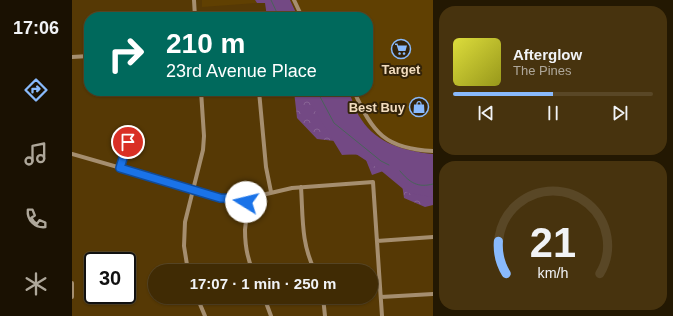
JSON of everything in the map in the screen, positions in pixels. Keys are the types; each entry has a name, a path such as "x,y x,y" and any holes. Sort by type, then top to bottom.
{"street":[{"path":"194,0 195,12"},
{"path":"294,0 300,12"},
{"path":"72,57 84,56"},
{"path":"187,264 184,246 185,222 203,150 204,136 201,96"},
{"path":"259,96 266,167 272,192"},
{"path":"356,96 366,117 374,129 385,138 412,149 433,151"},
{"path":"120,168 130,134"},
{"path":"72,154 220,198 245,199 301,187 373,182 382,316"},
{"path":"301,187 303,238 312,264"},
{"path":"245,199 247,214 245,239 251,264"},
{"path":"377,241 433,237"},
{"path":"72,283 72,297"},
{"path":"381,297 433,294"},
{"path":"200,304 205,316"},
{"path":"267,304 271,316"},
{"path":"324,304 325,316"}],"shaded area":[{"path":"202,0 255,0 257,3 202,7"},
{"path":"290,0 433,0 433,154 413,152 390,145 372,132 360,119 350,96 373,96 373,12 296,12"}],"green space":[{"path":"255,0 290,0 296,12 266,12 265,3 257,3"},
{"path":"295,96 334,96 386,170 372,175 364,155 343,154 335,141 317,139 297,118"},
{"path":"306,96 350,96 359,116 375,135 392,145 412,151 433,154 433,197 408,193 379,169 356,154 342,155"},
{"path":"402,184 433,185 433,205 425,207 404,198"}],"waterway":[{"path":"271,0 277,12"},
{"path":"320,96 334,123 381,161 389,165"},
{"path":"400,171 407,179 415,184 433,184"}],"place":[{"name":"Target","path":"401,49"},
{"name":"Best Buy","path":"419,107"}],"route":[{"path":"128,142 120,168 220,198 245,199 246,202"}]}
